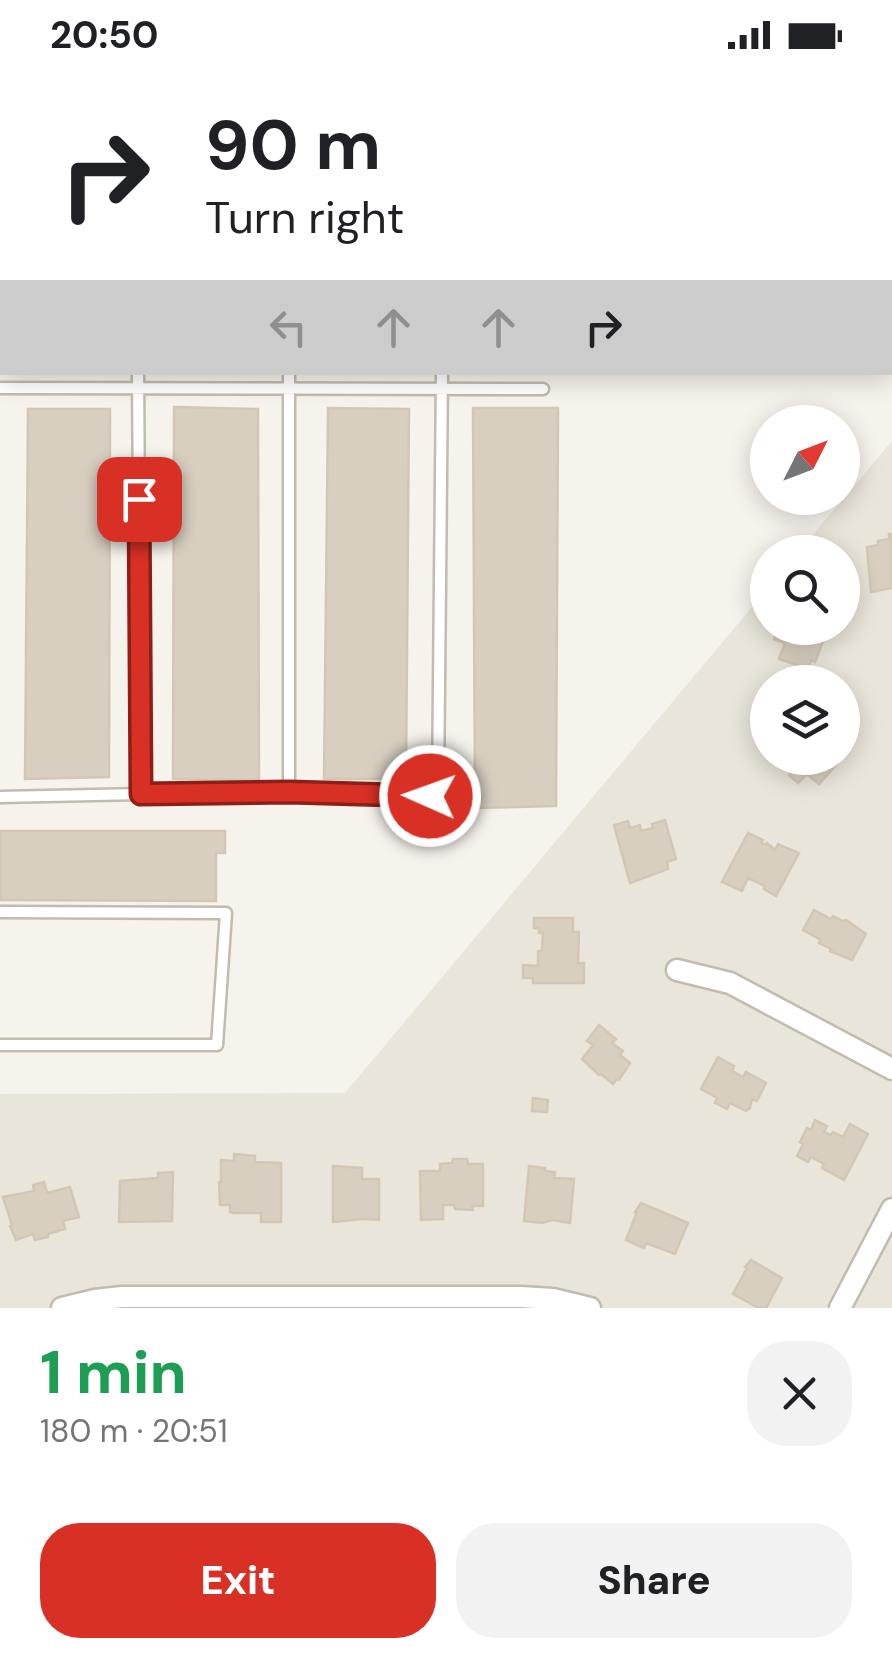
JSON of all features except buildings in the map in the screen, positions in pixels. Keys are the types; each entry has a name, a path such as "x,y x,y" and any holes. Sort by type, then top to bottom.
{"street":[{"path":"676,970 730,983 892,1069"},
{"path":"840,1308 892,1210"},
{"path":"62,1308 122,1297 388,1303 521,1297 553,1299 590,1308"}],"lane":[{"path":"138,375 141,794"},
{"path":"289,375 289,792"},
{"path":"0,797 289,792 430,796 438,790 442,375"},
{"path":"0,388 543,390"},
{"path":"0,912 226,913 217,1045 0,1045"}],"shaded area":[{"path":"892,441 892,1308 0,1308 0,1094 345,1093 750,609 750,645 860,645 860,535 812,535 829,515 860,515 860,479"}],"route":[{"path":"139,499 141,794 289,792 430,796"}]}
